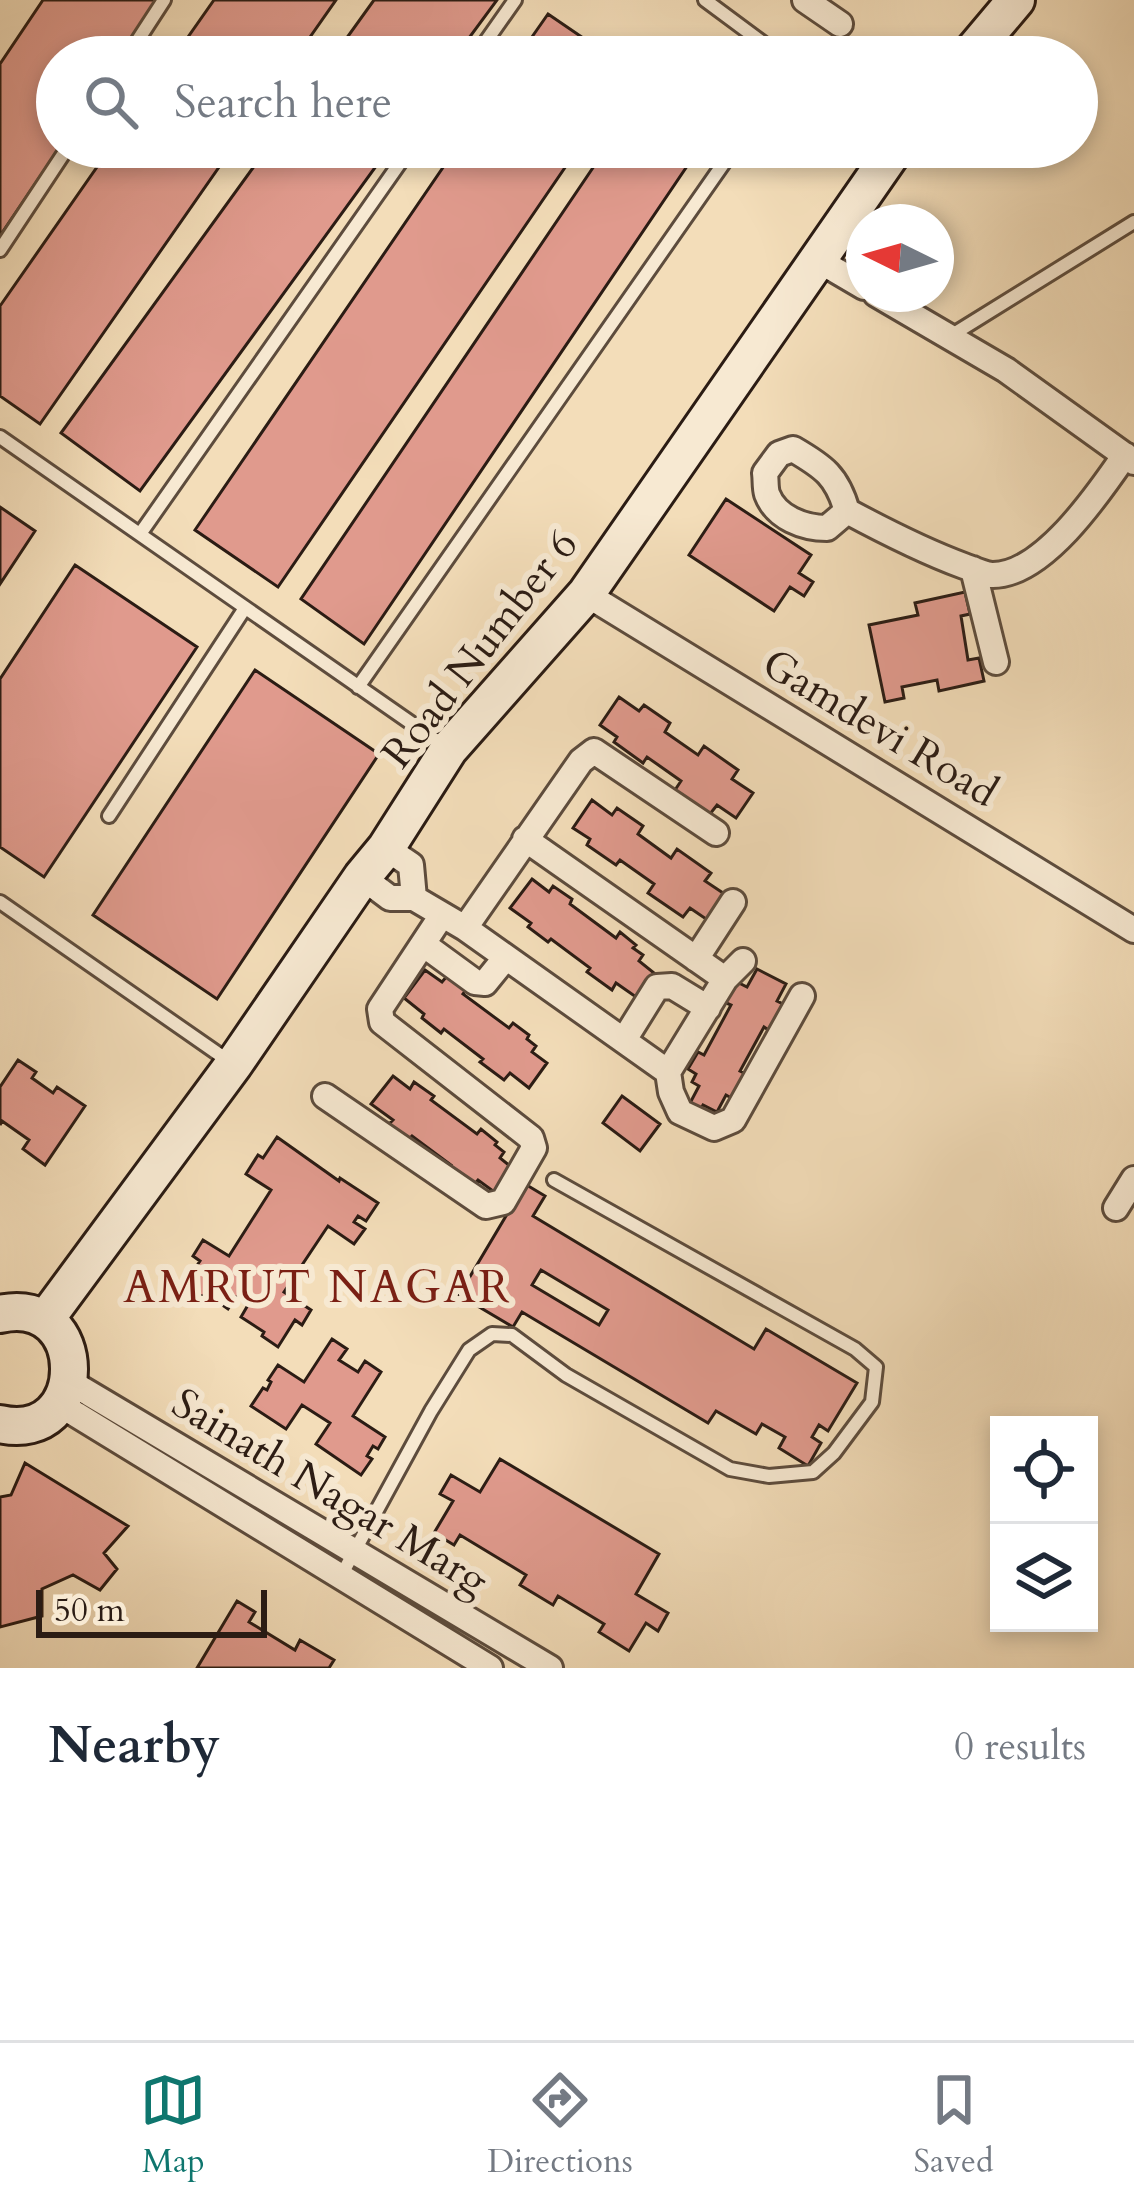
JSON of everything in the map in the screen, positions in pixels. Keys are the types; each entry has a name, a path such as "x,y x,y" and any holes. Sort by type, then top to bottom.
{"street":[{"path":"805,0 840,24"},
{"path":"986,36 1016,0"},
{"name":"Road Number 6","path":"44,1320 234,1064 386,848 449,749 586,594 882,168"},
{"path":"818,260 846,276"},
{"path":"847,511 923,551 989,575 1016,571 1088,510 1129,458 1006,370 908,312"},
{"path":"973,569 996,662"},
{"name":"Gamdevi Road","path":"586,594 1134,930"},
{"path":"325,1096 486,1206 502,1202 533,1148 531,1138 382,1022 380,1009 423,944 454,922 525,839 581,761 594,752 716,833"},
{"path":"525,839 696,959 734,970 668,1072 680,1112 714,1128 734,1120 802,996"},
{"path":"386,848 411,865 413,898"},
{"path":"362,877 390,898 413,898 454,922 668,1072"},
{"path":"696,959 733,902"},
{"path":"423,944 475,982 485,983 506,957"},
{"path":"624,1040 657,987 672,986 708,1008"},
{"path":"1116,1208 1134,1179"},
{"path":"0,1314 27,1313 44,1320 68,1349 65,1393 46,1417 29,1425 0,1424"},
{"name":"Sainath Nagar Marg","path":"65,1393 348,1565 550,1668"},
{"path":"348,1565 490,1668"}],"lane":[{"path":"141,36 164,0"},
{"path":"490,36 515,0"},
{"path":"705,0 754,36"},
{"path":"0,250 54,168"},
{"path":"140,534 397,168"},
{"path":"358,687 721,168"},
{"path":"950,337 1134,222"},
{"path":"0,436 449,749"},
{"path":"109,816 245,608"},
{"path":"0,902 234,1064"},
{"path":"348,1565 469,1350 492,1334 512,1335 566,1375 730,1469 769,1476 813,1472 834,1453 872,1402 876,1367 855,1349 554,1180"}],"building":[{"path":"43,0 159,0 135,36 36,36 36,168 46,168 0,236 0,64"},
{"path":"214,0 336,0 311,36 189,36"},
{"path":"374,0 497,0 470,36 348,36"},
{"path":"548,14 580,36 533,36"},
{"path":"96,168 218,168 40,424 0,396 0,306"},
{"path":"253,168 375,168 140,491 61,433"},
{"path":"443,168 565,168 278,587 195,530"},
{"path":"593,168 686,168 364,644 301,599"},
{"path":"726,499 811,555 799,573 813,582 804,596 790,587 774,611 689,555"},
{"path":"0,507 35,531 0,584"},
{"path":"75,565 197,647 44,877 0,847 0,679"},
{"path":"965,592 970,614 961,616 968,660 979,658 984,681 939,691 937,680 902,687 904,698 885,702 869,625 918,615 915,603"},
{"path":"255,670 379,754 217,999 93,915"},
{"path":"619,697 639,711 644,705 670,723 665,732 698,755 704,746 738,770 732,779 753,793 736,818 717,805 710,814 675,790 681,781 647,757 643,763 614,742 617,737 600,725"},
{"path":"592,800 612,815 617,808 643,826 638,834 671,858 677,849 711,873 705,881 726,895 709,921 690,908 683,917 648,893 654,884 620,860 616,865 587,845 590,839 573,828"},
{"path":"532,879 549,892 553,886 616,938 620,932 636,945 633,948 643,955 639,961 654,973 636,997 616,983 612,990 510,908"},
{"path":"757,969 786,984 777,1001 785,1005 770,1031 764,1027 740,1071 748,1075 735,1100 726,1095 717,1112 703,1105 700,1110 689,1105 699,1086 692,1082 696,1074 688,1069 698,1052 704,1055 731,1005 724,1002 735,981 747,987"},
{"path":"425,970 442,982 447,976 509,1028 513,1023 529,1035 527,1039 536,1046 532,1052 547,1063 529,1088 510,1073 504,1080 444,1029 441,1033 422,1018 424,1014 404,998"},
{"path":"18,1060 36,1072 32,1078 53,1093 57,1087 85,1106 45,1165 23,1149 29,1140 2,1121 0,1125 0,1087"},
{"path":"393,1076 410,1089 414,1082 477,1134 481,1129 497,1142 504,1152 500,1158 515,1170 497,1194 478,1180 473,1186 448,1169 451,1165 389,1124 393,1120 371,1104"},
{"path":"622,1096 660,1124 640,1151 603,1123"},
{"path":"277,1137 378,1203 366,1221 358,1216 354,1222 365,1229 354,1244 328,1226 284,1292 311,1310 302,1325 295,1320 278,1347 241,1317 248,1305 236,1297 228,1309 184,1285 200,1261 193,1256 203,1240 229,1256 271,1190 246,1174"},
{"path":"525,1184 545,1196 533,1216 754,1349 766,1329 857,1383 828,1431 819,1425 812,1437 821,1443 808,1466 779,1448 785,1437 762,1424 756,1434 716,1411 708,1423 522,1312 513,1327 459,1295","holes":["541,1270 608,1310 599,1325 532,1285"]},
{"path":"332,1339 347,1349 339,1360 358,1372 365,1361 381,1372 353,1416 385,1437 378,1449 373,1446 367,1456 372,1459 361,1475 316,1444 330,1423 302,1405 286,1429 251,1406 263,1388 267,1390 278,1365 304,1382"},
{"path":"500,1459 659,1554 636,1594 668,1613 658,1631 646,1623 629,1651 599,1632 604,1624 558,1596 553,1605 520,1585 526,1575 460,1535 454,1545 434,1533 453,1501 440,1494 451,1475 480,1492"},
{"path":"25,1463 128,1526 104,1553 117,1569 100,1590 73,1575 42,1589 42,1616 0,1627 0,1497 11,1495"},
{"path":"237,1601 255,1612 249,1622 295,1650 300,1640 334,1660 329,1668 197,1668"}],"district":[{"name":"AMRUT NAGAR","path":"318,1287"}]}
